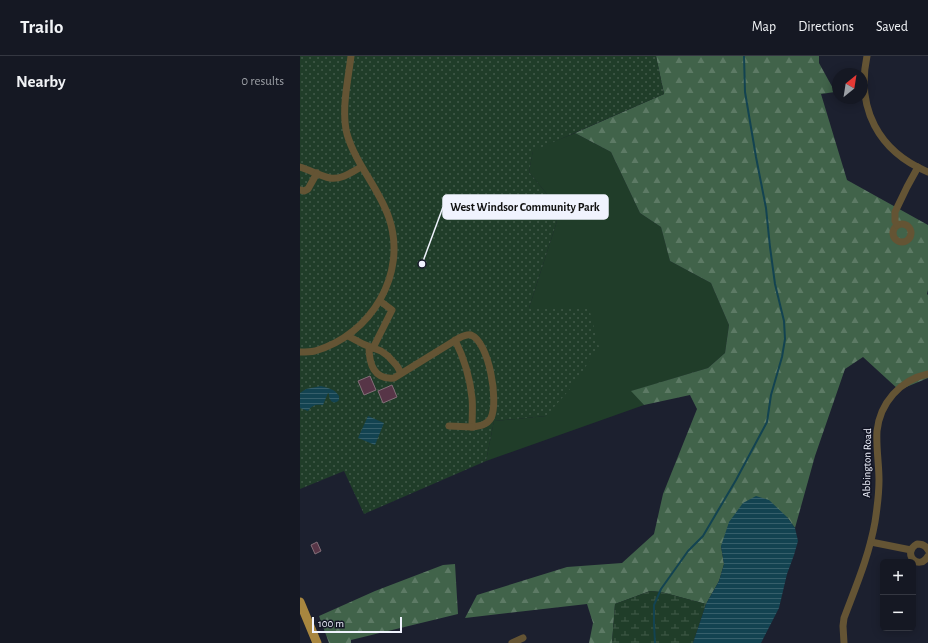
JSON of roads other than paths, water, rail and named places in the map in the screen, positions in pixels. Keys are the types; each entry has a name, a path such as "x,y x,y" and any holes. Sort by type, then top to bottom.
{"main road":[{"path":"300,602 317,643"}],"street":[{"path":"300,352 314,351 327,346 348,336 361,325 383,297 393,265 394,247 390,219 383,203 357,160 347,133 344,116 351,56"},
{"path":"867,56 864,92 866,104 874,125 880,135 896,153 906,161 928,172"},
{"path":"300,167 331,178 341,177 362,166"},
{"path":"897,225 895,221 895,212 918,168"},
{"path":"300,190 304,191 308,189 317,173"},
{"path":"380,301 392,310 371,347 369,356 371,364 380,377 394,378 467,334 472,335 477,339 490,367 493,384 494,407 491,419 484,425 449,426"},
{"path":"348,336 388,356 401,373"},
{"path":"455,340 461,352 470,382 472,399 472,426"},
{"name":"Abbington Road","path":"844,643 844,618 865,565 875,521 879,480 877,433 881,414 890,397 897,390 914,378 928,374"},
{"path":"871,542 911,550"},
{"path":"928,550 920,544 914,546 911,550 911,556 917,562 924,561 928,556"},
{"path":"512,643 523,638"}],"water":[{"path":"321,386 335,392 339,396 339,400 337,402 332,402 328,393 323,405 314,405 308,411 300,408 300,393 306,389"},
{"path":"368,416 384,423 375,445 358,438"},
{"path":"756,496 769,500 787,517 795,528 798,541 787,574 779,608 761,643 693,643 706,604 719,581 724,564 721,546 729,522 743,503"}],"waterway":[{"path":"655,643 654,605 661,589 688,551 703,536 736,480 767,422 771,395 782,357 785,339 784,321 775,284 766,208 745,92 744,56"}],"place":[{"name":"West Windsor Community Park","path":"422,264"}]}
